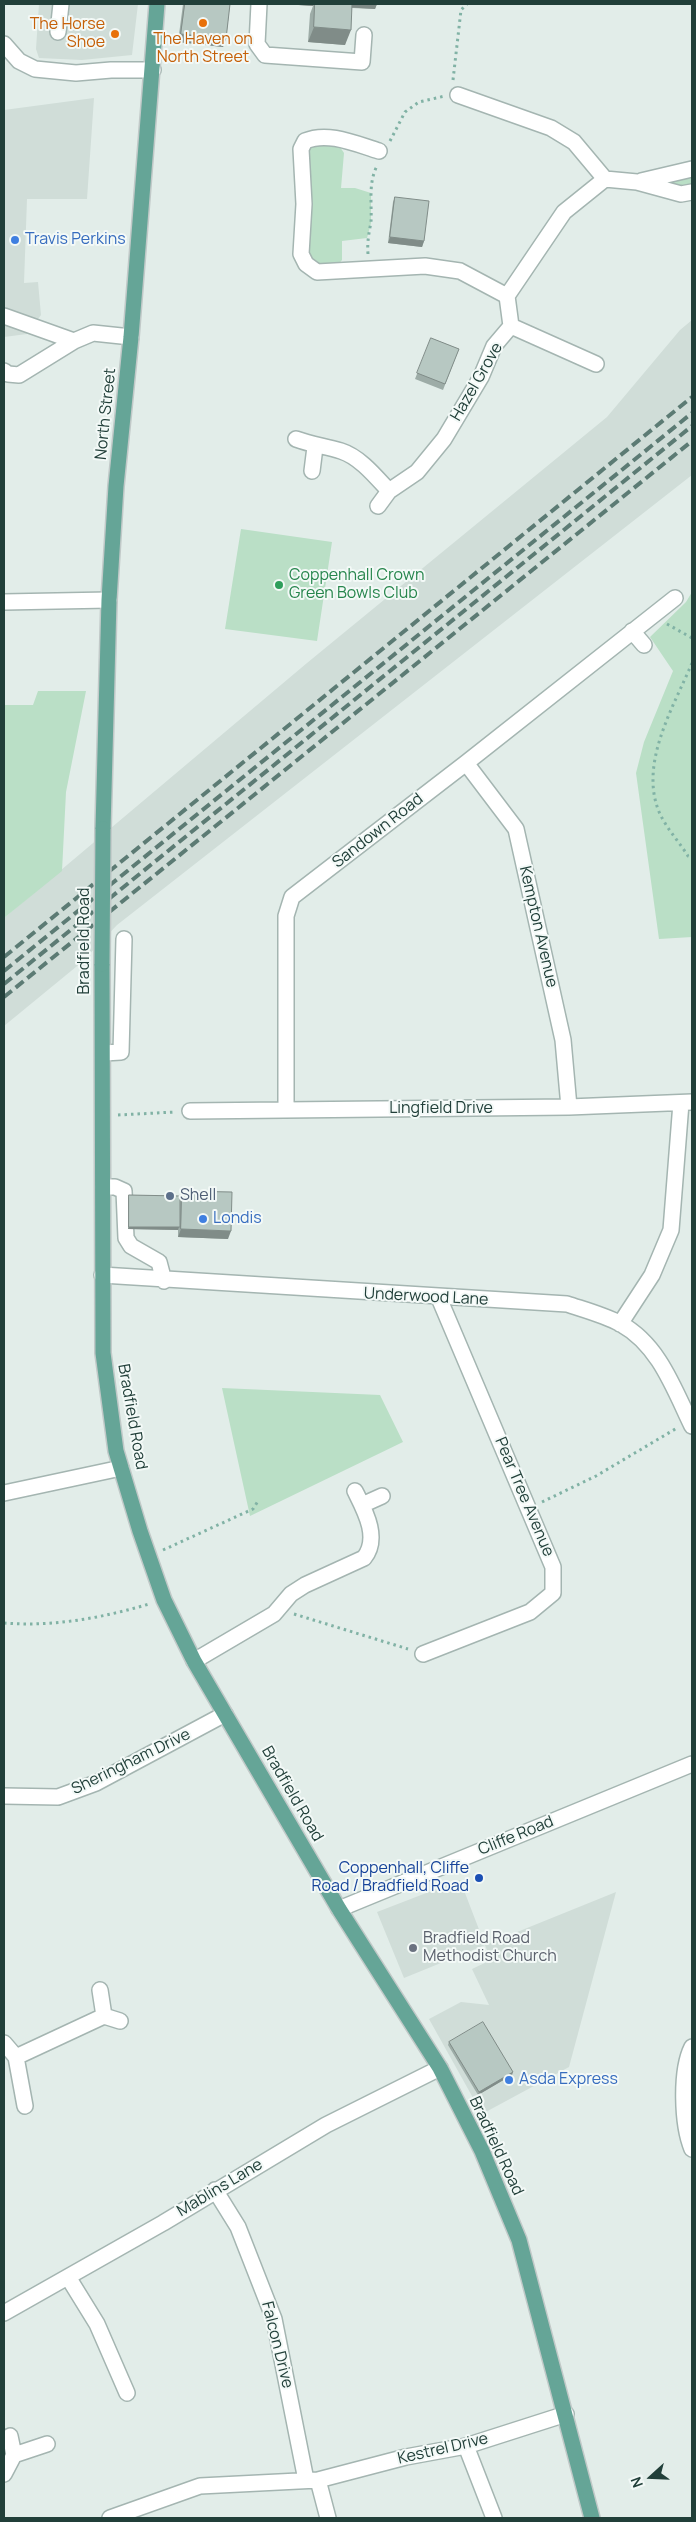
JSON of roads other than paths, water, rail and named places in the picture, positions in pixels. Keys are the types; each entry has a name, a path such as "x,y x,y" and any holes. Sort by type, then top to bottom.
{"main road":[{"name":"North Street","path":"103,829 109,600 116,486 131,337 157,4"},
{"name":"Bradfield Road","path":"103,829 103,1353 116,1451 164,1600 194,1661 339,1909 440,2068 482,2151 518,2240 566,2414 592,2518"}],"street":[{"path":"58,32 61,4"},
{"path":"258,4 257,44 265,55 362,62 364,36"},
{"path":"4,44 19,61 34,70 76,73 111,70 153,70"},
{"path":"454,95 552,128 574,142 605,179"},
{"path":"379,151 334,138 313,138 305,141 301,149 304,204 302,254 306,264 317,272 425,266 460,271 507,296 564,212 605,179 637,182 681,194 692,192"},
{"path":"637,182 692,168"},
{"name":"Hazel Grove","path":"389,490 417,472 444,439 481,377 494,346 511,326 507,296"},
{"path":"4,316 74,340"},
{"path":"511,326 596,364"},
{"path":"4,371 8,374 19,375 74,340 93,333 131,337"},
{"path":"296,439 316,447 342,452 359,462 389,490 378,506"},
{"path":"312,471 316,447"},
{"name":"Sandown Road","path":"286,1110 286,916 292,897 675,598"},
{"path":"4,602 109,600"},
{"path":"632,631 644,645"},
{"name":"Kempton Avenue","path":"466,763 516,829 563,1040 568,1108"},
{"path":"104,1053 121,1052 124,939"},
{"path":"620,1324 652,1275 671,1230 687,1102"},
{"name":"Lingfield Drive","path":"190,1111 568,1108 687,1102"},
{"path":"102,1188 115,1187 124,1191 126,1238 131,1246 160,1262 164,1281"},
{"name":"Underwood Lane","path":"102,1275 164,1281 567,1304 620,1324 639,1336 659,1359 691,1423"},
{"name":"Pear Tree Avenue","path":"423,1654 530,1612 554,1592 553,1567 439,1298"},
{"path":"4,1493 121,1468"},
{"path":"194,1661 274,1614 291,1594 305,1585 364,1558 369,1552 371,1534 369,1522 355,1492"},
{"path":"362,1505 382,1496"},
{"name":"Sheringham Drive","path":"4,1796 58,1797 96,1783 225,1714"},
{"name":"Cliffe Road","path":"339,1909 692,1764"},
{"path":"100,1990 104,2016"},
{"path":"16,2057 104,2016 120,2021"},
{"path":"4,2044 16,2057 25,2106"},
{"path":"692,2047 688,2055 683,2097 688,2140 692,2149"},
{"name":"Mablins Lane","path":"4,2313 163,2223 326,2125 440,2068"},
{"name":"Falcon Drive","path":"215,2190 238,2226 274,2319 312,2480"},
{"path":"68,2277 97,2324 127,2393"},
{"name":"Kestrel Drive","path":"112,2518 200,2486 312,2480 406,2457 466,2446 566,2414"},
{"path":"4,2474 14,2455 10,2436"},
{"path":"14,2455 47,2444"},
{"path":"466,2446 494,2518"},
{"path":"312,2480 328,2518"}],"railway":[{"path":"4,957 692,397"},
{"path":"4,971 692,413"},
{"path":"4,984 692,426"},
{"path":"4,997 692,441"}],"place":[{"name":"The Haven on North Street","path":"203,23"},
{"name":"The Horse Shoe","path":"115,34"},
{"name":"Travis Perkins","path":"15,240"},
{"name":"Coppenhall Crown Green Bowls Club","path":"279,585"},
{"name":"Shell","path":"170,1196"},
{"name":"Londis","path":"203,1219"},
{"name":"Coppenhall, Cliffe Road / Bradfield Road","path":"479,1878"},
{"name":"Bradfield Road Methodist Church","path":"413,1948"},
{"name":"Asda Express","path":"509,2080"}]}
